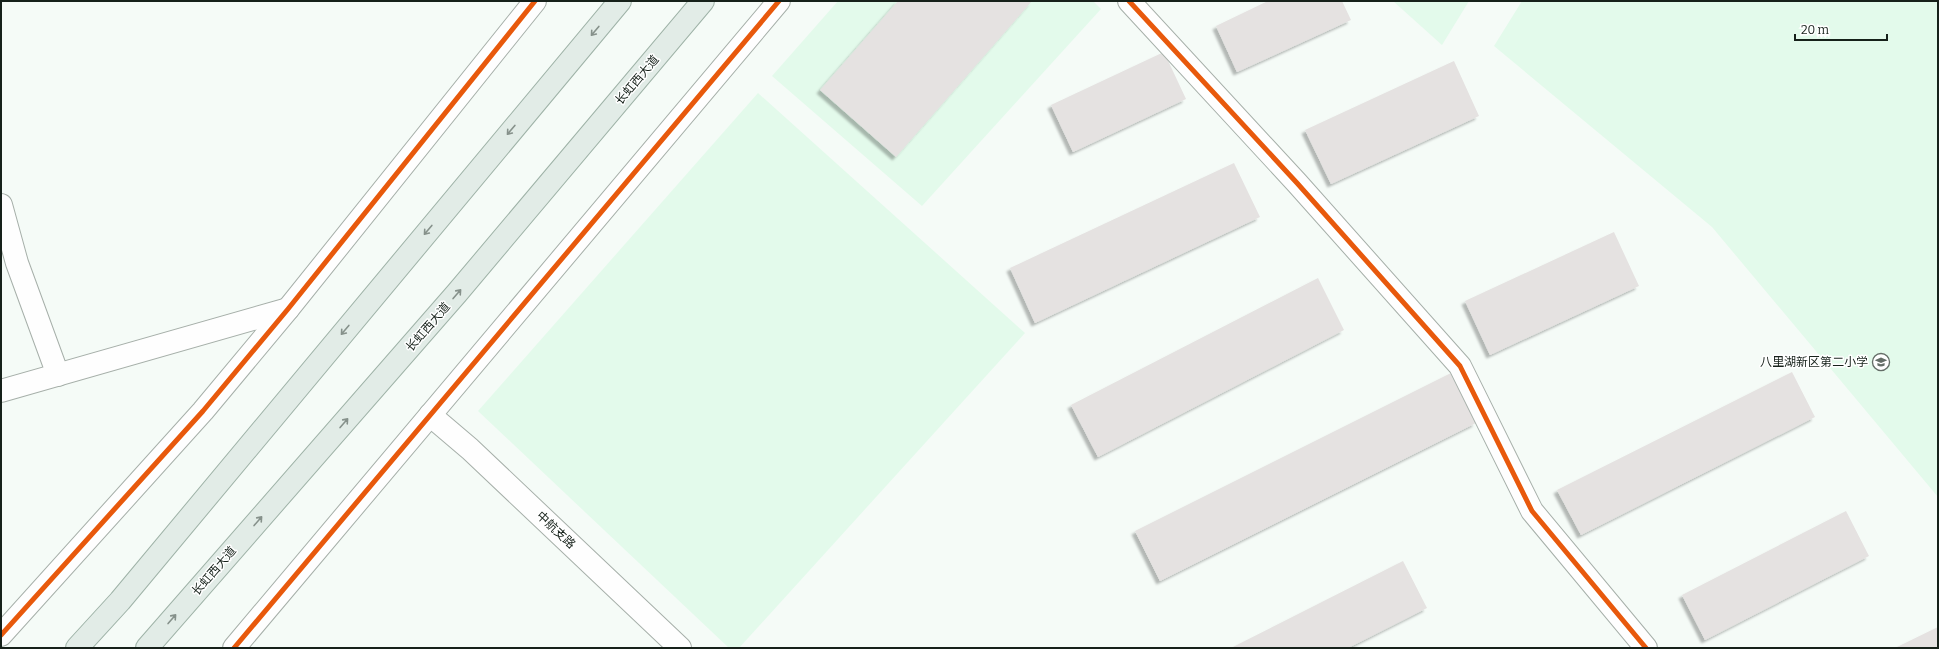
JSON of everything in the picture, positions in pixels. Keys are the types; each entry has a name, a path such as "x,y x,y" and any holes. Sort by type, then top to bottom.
{"main road":[{"path":"77,648 120,600 620,1"},
{"name":"长虹西大道","path":"147,648 457,293 703,1"}],"street":[{"path":"1,635 203,411 288,309 535,1"},
{"path":"234,648 779,1"},
{"path":"1129,1 1297,183 1460,366 1532,511 1646,648"},
{"path":"1,205 17,264 58,375"},
{"path":"1,392 288,309"},
{"name":"中航支路","path":"430,415 470,449 680,648"}],"shaded area":[{"path":"838,1 1093,1 1101,9 922,206 772,76"},
{"path":"1393,1 1469,1 1442,45"},
{"path":"1522,1 1938,1 1938,497 1712,227 1494,46"},
{"path":"758,93 1025,333 739,648 729,648 478,411"}],"building":[{"path":"898,1 1032,1 896,157 820,90"},
{"path":"1268,1 1342,1 1351,20 1237,72 1216,26"},
{"path":"1164,52 1186,99 1073,152 1051,105"},
{"path":"1454,61 1479,116 1331,184 1305,130"},
{"path":"1234,163 1260,217 1035,323 1010,268"},
{"path":"1614,232 1639,286 1490,355 1465,301"},
{"path":"1318,278 1344,330 1098,457 1071,405"},
{"path":"1792,372 1815,417 1581,535 1557,490"},
{"path":"1451,373 1476,423 1160,581 1135,531"},
{"path":"1846,511 1869,556 1705,640 1682,595"},
{"path":"1403,561 1427,608 1348,648 1231,648"},
{"path":"1938,627 1938,648 1895,648"}],"cycle path":[{"path":"1,635 203,411 288,309 535,1"},
{"path":"234,648 779,1"},
{"path":"1129,1 1297,183 1460,366 1532,511 1646,648"}],"place":[{"name":"八里湖新区第二小学","path":"1881,362"}]}
